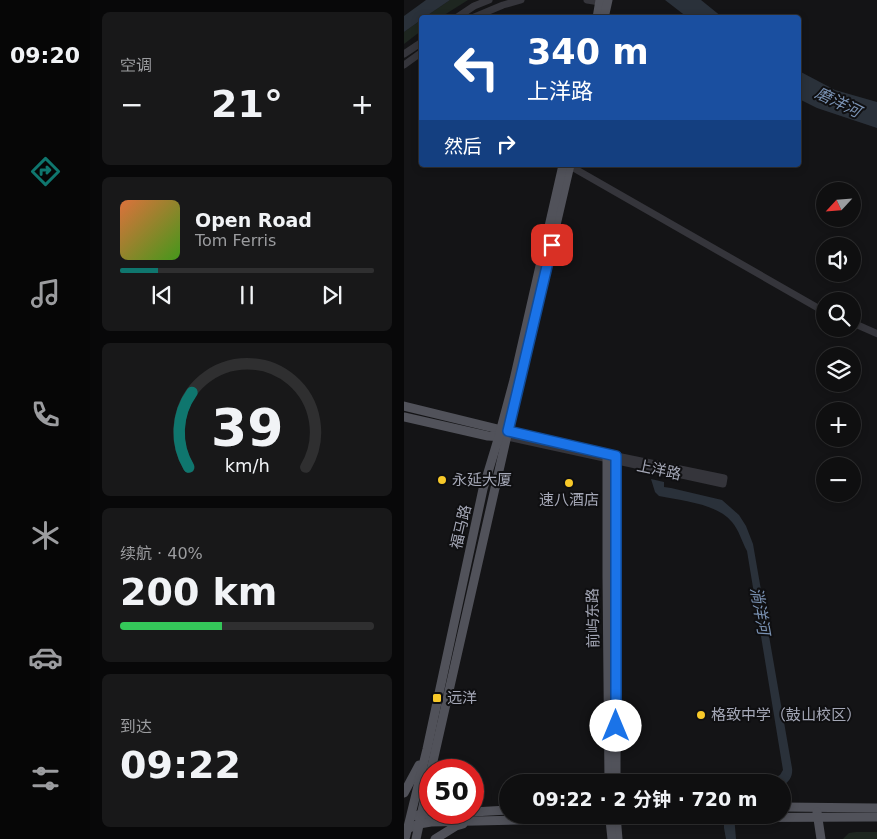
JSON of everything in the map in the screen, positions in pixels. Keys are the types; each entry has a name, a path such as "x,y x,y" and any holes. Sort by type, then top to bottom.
{"main road":[{"path":"598,15 603,1"},
{"path":"603,1 604,15"},
{"name":"福马路","path":"434,759 504,434 568,167"},
{"path":"404,406 504,434"},
{"path":"404,417 488,436 504,434"},
{"name":"福马路","path":"405,839 407,824 426,754 483,489 504,434"},
{"name":"前屿东路","path":"609,774 606,577 611,457"},
{"name":"前屿东路","path":"611,457 617,642 616,774"},
{"path":"404,794 426,754"},
{"path":"791,807 877,808"},
{"path":"816,807 821,839"},
{"path":"484,814 499,812"},
{"path":"484,816 499,816"},
{"path":"791,817 877,817"},
{"path":"407,824 419,819"},
{"path":"416,839 419,824"},
{"path":"435,839 460,824"},
{"path":"612,839 613,824"},
{"path":"615,824 618,839"}],"street":[{"path":"460,15 474,6 489,0"},
{"path":"479,15 521,0"},
{"path":"587,0 603,1"},
{"path":"404,54 419,44"},
{"path":"404,64 419,54"},
{"path":"571,167 816,307"},
{"path":"861,327 877,334"},
{"name":"上洋路","path":"504,434 723,481"}],"shaded area":[{"path":"450,0 468,0 444,15 428,15"},
{"path":"419,21 419,33 404,44 404,32"},
{"path":"877,832 877,839 843,839 849,833"}],"water":[{"path":"426,0 450,0 428,15 419,15 419,21 404,32 404,16"},
{"path":"665,0 701,0 720,15 684,15"},
{"name":"磨洋河","path":"801,72 835,90 877,102 877,128 817,108 801,100"},
{"name":"淌洋河","path":"651,479 664,482 664,487 722,500 739,515 746,526 753,544 792,768 791,776 781,774 783,770 747,551 737,529 732,522 717,511 698,504 659,496 655,492"},
{"path":"724,824 735,824 736,839 726,839"}],"place":[{"name":"永延大厦","path":"442,480"},
{"name":"速八酒店","path":"569,483"},
{"name":"远洋","path":"437,698"},
{"name":"格致中学（鼓山校区）","path":"701,715"}],"route":[{"path":"552,245 508,431 616,456 616,726"}]}
